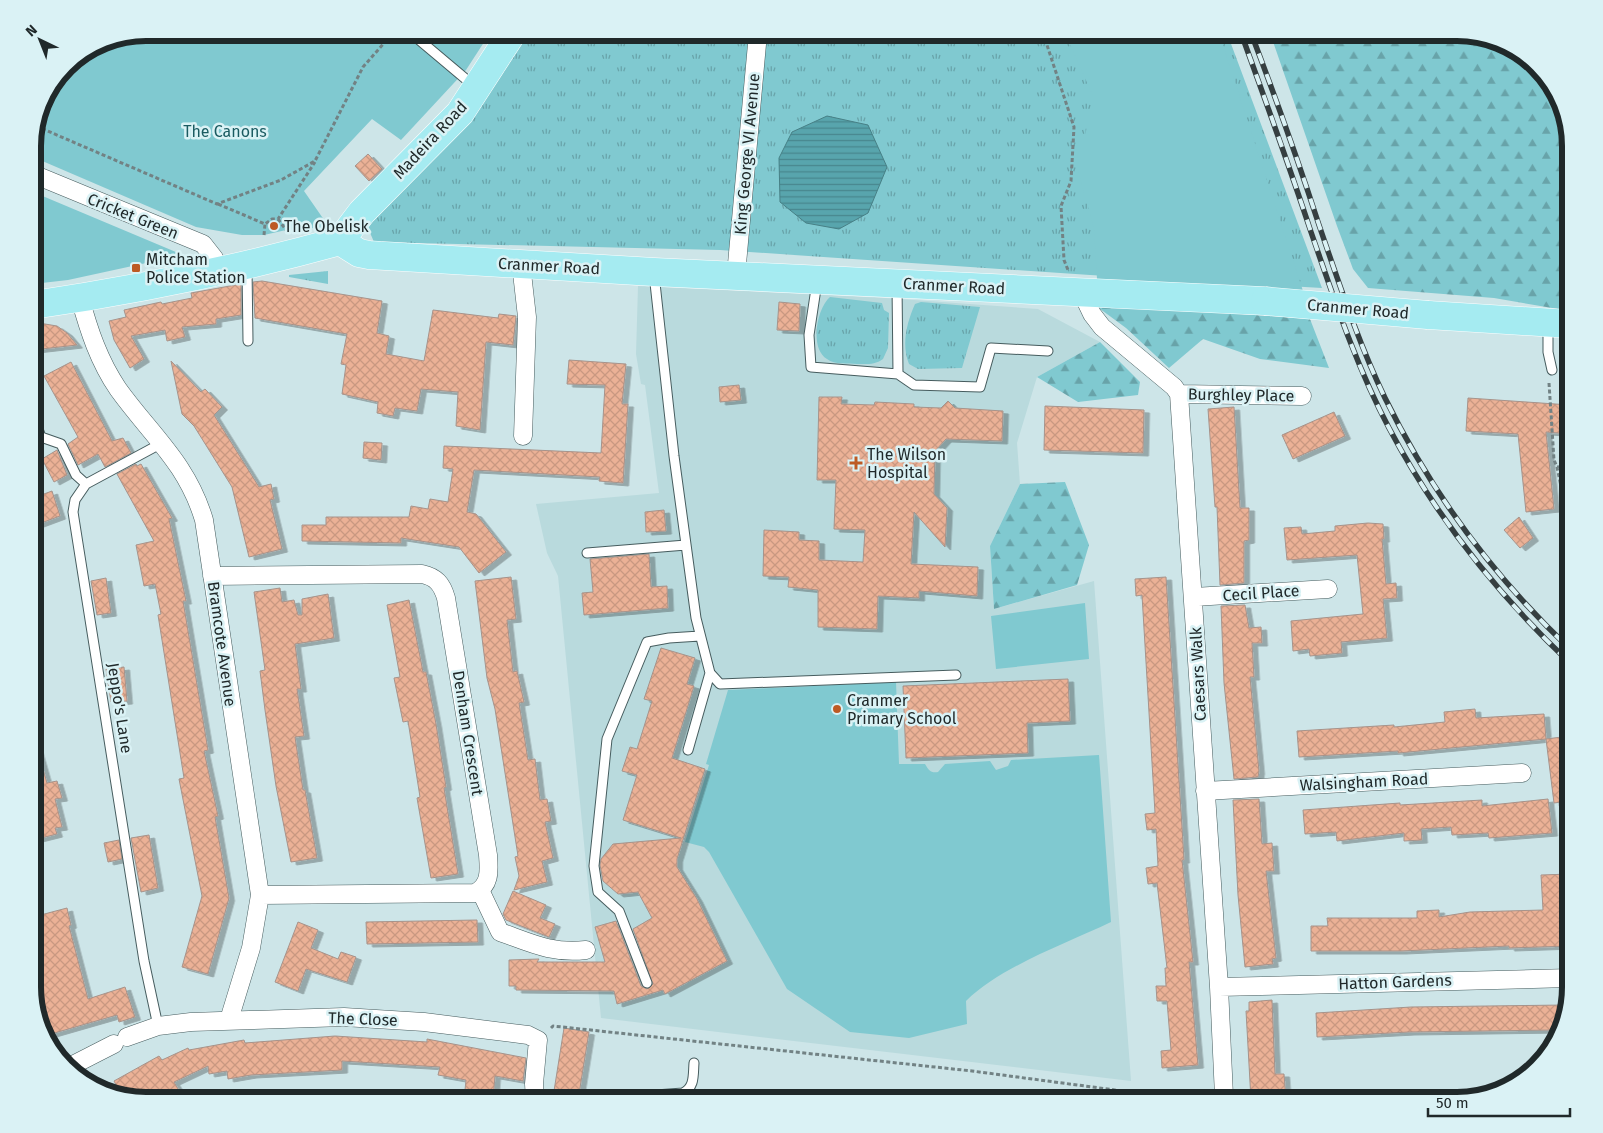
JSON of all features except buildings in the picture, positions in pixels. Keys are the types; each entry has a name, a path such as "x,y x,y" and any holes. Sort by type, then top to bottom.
{"main road":[{"name":"Madeira Road","path":"340,242 362,212 460,113 506,41"},
{"name":"Cranmer Road","path":"340,242 359,253 369,255 654,272 898,282 1265,301 1428,315 1560,323"},
{"path":"41,304 220,271 340,242"}],"street":[{"name":"King George VI Avenue","path":"736,275 757,41"},
{"name":"Cricket Green","path":"41,177 203,244 214,258 220,271"},
{"path":"521,264 527,317 523,436"},
{"path":"1079,292 1102,327 1174,387 1179,394"},
{"name":"Bramcote Avenue","path":"80,298 90,332 107,371 138,415 183,471 196,495 204,520 260,896 251,948 229,1020"},
{"name":"Burghley Place","path":"1179,394 1302,396"},
{"name":"Caesars Walk","path":"1179,394 1219,987 1224,1092"},
{"name":"Denham Crescent","path":"212,576 422,574 430,576 440,584 446,598 488,854 489,874 485,885 480,890"},
{"name":"Cecil Place","path":"1194,598 1328,589"},
{"name":"Walsingham Road","path":"1205,791 1522,773"},
{"path":"260,896 467,894 480,890 500,932 549,950 565,952 586,950"},
{"name":"Hatton Gardens","path":"1219,987 1562,978"},
{"name":"The Close","path":"75,1064 120,1040 158,1026 229,1020 344,1017 424,1022 528,1035 538,1040"},
{"path":"534,1092 538,1040"}],"lane":[{"path":"422,41 476,87"},
{"path":"246,265 248,342"},
{"path":"654,272 686,545 700,636 710,673 720,684 956,675"},
{"path":"818,280 809,335 811,367 898,374 914,385 980,387 991,348 1048,351"},
{"path":"898,282 898,374"},
{"path":"1552,370 1548,352 1560,323"},
{"path":"41,435 42,437 61,444 76,475 86,484 162,443"},
{"name":"Jeppo's Lane","path":"86,484 74,500 73,512 144,962 158,1026"},
{"path":"587,552 686,545"},
{"path":"647,983 619,911 598,892 594,866 607,739 647,642 700,636"},
{"path":"688,750 710,673"},
{"path":"685,1092 693,1084 694,1063"}],"path":[{"path":"278,219 316,161 363,67 385,41"},
{"path":"1046,41 1074,126 1071,181 1061,206 1064,260 1079,292"},
{"path":"43,129 265,224"},
{"path":"217,204 281,180 316,161"},
{"path":"264,235 265,224 272,219 278,219"},
{"path":"278,219 286,230"},
{"path":"1552,370 1549,383 1554,460 1562,491"},
{"path":"1557,467 1562,467"},
{"path":"538,1040 553,1026 972,1070 1130,1092"}],"shaded area":[{"path":"827,116 868,125 887,167 868,213 839,229 806,223 780,202 779,158 792,132"},
{"name":"Cranmer Primary School","path":"638,286 886,298 1038,309 1100,342 1037,377 1017,443 1020,484 990,546 994,609 1094,581 1131,1081 601,1018 558,576 547,553 536,504 659,493 645,385 641,384 636,354"}],"green space":[{"name":"The Canons","path":"146,41 485,41 466,70 401,140 372,119 304,191 329,227 286,230 264,235 242,235 196,227 41,160 42,133 49,106 55,94 77,67 94,55 126,43"},
{"path":"523,41 1230,41 1322,288 1090,275 720,250 374,242 368,228 380,208 474,114"},
{"path":"1069,41 1222,41 1303,291 1097,279 1094,228 1078,171 1093,96"},
{"path":"1273,41 1464,41 1477,43 1497,49 1521,63 1540,82 1548,94 1556,113 1562,139 1562,310 1494,298 1368,288 1353,269"},
{"path":"41,195 183,255 68,280 41,283"},
{"path":"328,271 328,284 289,277 289,275"},
{"path":"830,297 882,303 884,310 889,313 888,348 883,359 871,364 842,363 830,361 821,354 818,346 817,328 825,302"},
{"path":"921,302 980,307 962,368 918,369 909,364 905,349 906,333 915,304"},
{"path":"1092,303 1310,319 1329,368 1260,359 1203,339 1169,368 1126,328"},
{"path":"1100,342 1140,382 1138,395 1078,402 1037,377"},
{"path":"1065,482 1089,545 1077,585 994,609 990,546 1020,484"},
{"path":"1085,603 1089,659 996,669 991,616"},
{"path":"896,682 899,764 925,764 930,771 938,772 945,764 990,761 996,770 1008,766 1011,760 1099,755 1111,922 1016,966 981,988 966,1001 967,1024 909,1038 850,1032 787,989 709,852 704,847 685,842 709,765 706,764 728,690"}],"railway":[{"path":"1244,41 1346,332 1389,428 1427,493 1470,553 1518,610 1562,655"},
{"path":"1254,41 1349,312 1385,398 1423,467 1466,532 1516,593 1562,641"}],"place":[{"name":"The Obelisk","path":"274,226"},
{"name":"Mitcham Police Station","path":"136,268"},
{"name":"The Wilson Hospital","path":"856,463"},
{"name":"Cranmer Primary School","path":"837,709"}]}
